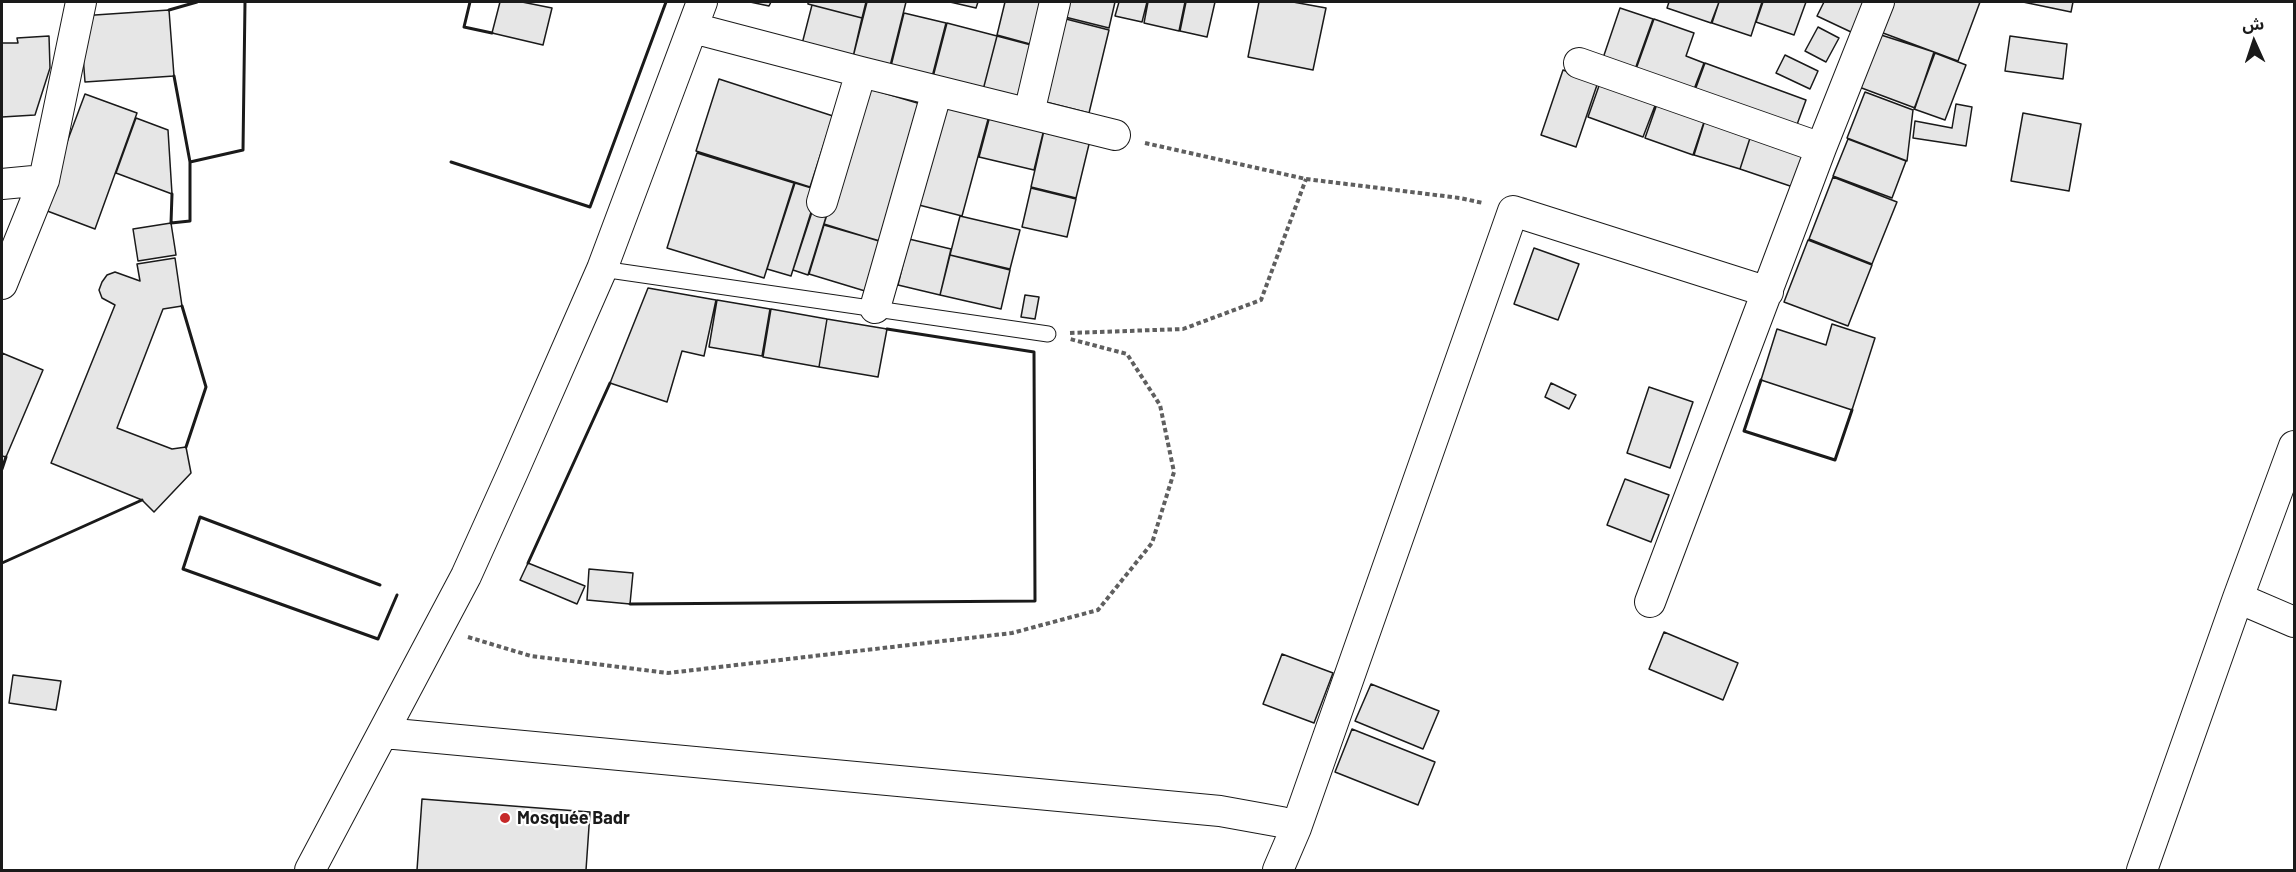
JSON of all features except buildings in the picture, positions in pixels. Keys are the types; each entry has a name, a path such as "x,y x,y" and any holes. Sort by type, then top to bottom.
{"street":[{"path":"2,284 44,180 81,2"},
{"path":"1029,113 1055,2"},
{"path":"1650,602 1821,148 1879,2"},
{"path":"310,870 466,576 602,269 697,15 861,72 1115,135"},
{"path":"1579,63 1821,148"},
{"path":"822,202 861,72"},
{"path":"875,308 937,91"},
{"path":"2,184 44,180"},
{"path":"1278,870 1296,828 1513,211 1768,292"},
{"path":"2142,870 2238,598 2295,446"},
{"path":"2238,598 2295,622"},
{"path":"384,733 1220,811 1281,822 1296,828"}],"lane":[{"path":"602,269 1048,334"}],"path":[{"path":"1115,135 1306,179 1460,198 1513,211"},
{"path":"1048,334 1183,329 1261,300 1306,179"},
{"path":"439,627 531,657 668,673 1012,633 1098,610 1152,543 1174,472 1160,405 1127,354 1048,334"}],"wall":[{"path":"169,10 197,2"},
{"path":"172,194 171,223 190,221 190,162 243,150 245,2"},
{"path":"470,2 464,27 492,33"},
{"path":"451,162 590,207 666,2"},
{"path":"174,76 190,162"},
{"path":"182,306 206,387 186,447"},
{"path":"630,604 1035,601 1034,352 887,329"},
{"path":"1761,380 1744,431 1835,460 1852,410"},
{"path":"528,563 610,383"},
{"path":"2,469 6,457"},
{"path":"2,563 142,500"},
{"path":"380,585 200,517 183,569 378,639 397,595"}],"place":[{"name":"Mosquée Badr","path":"505,818"}]}
